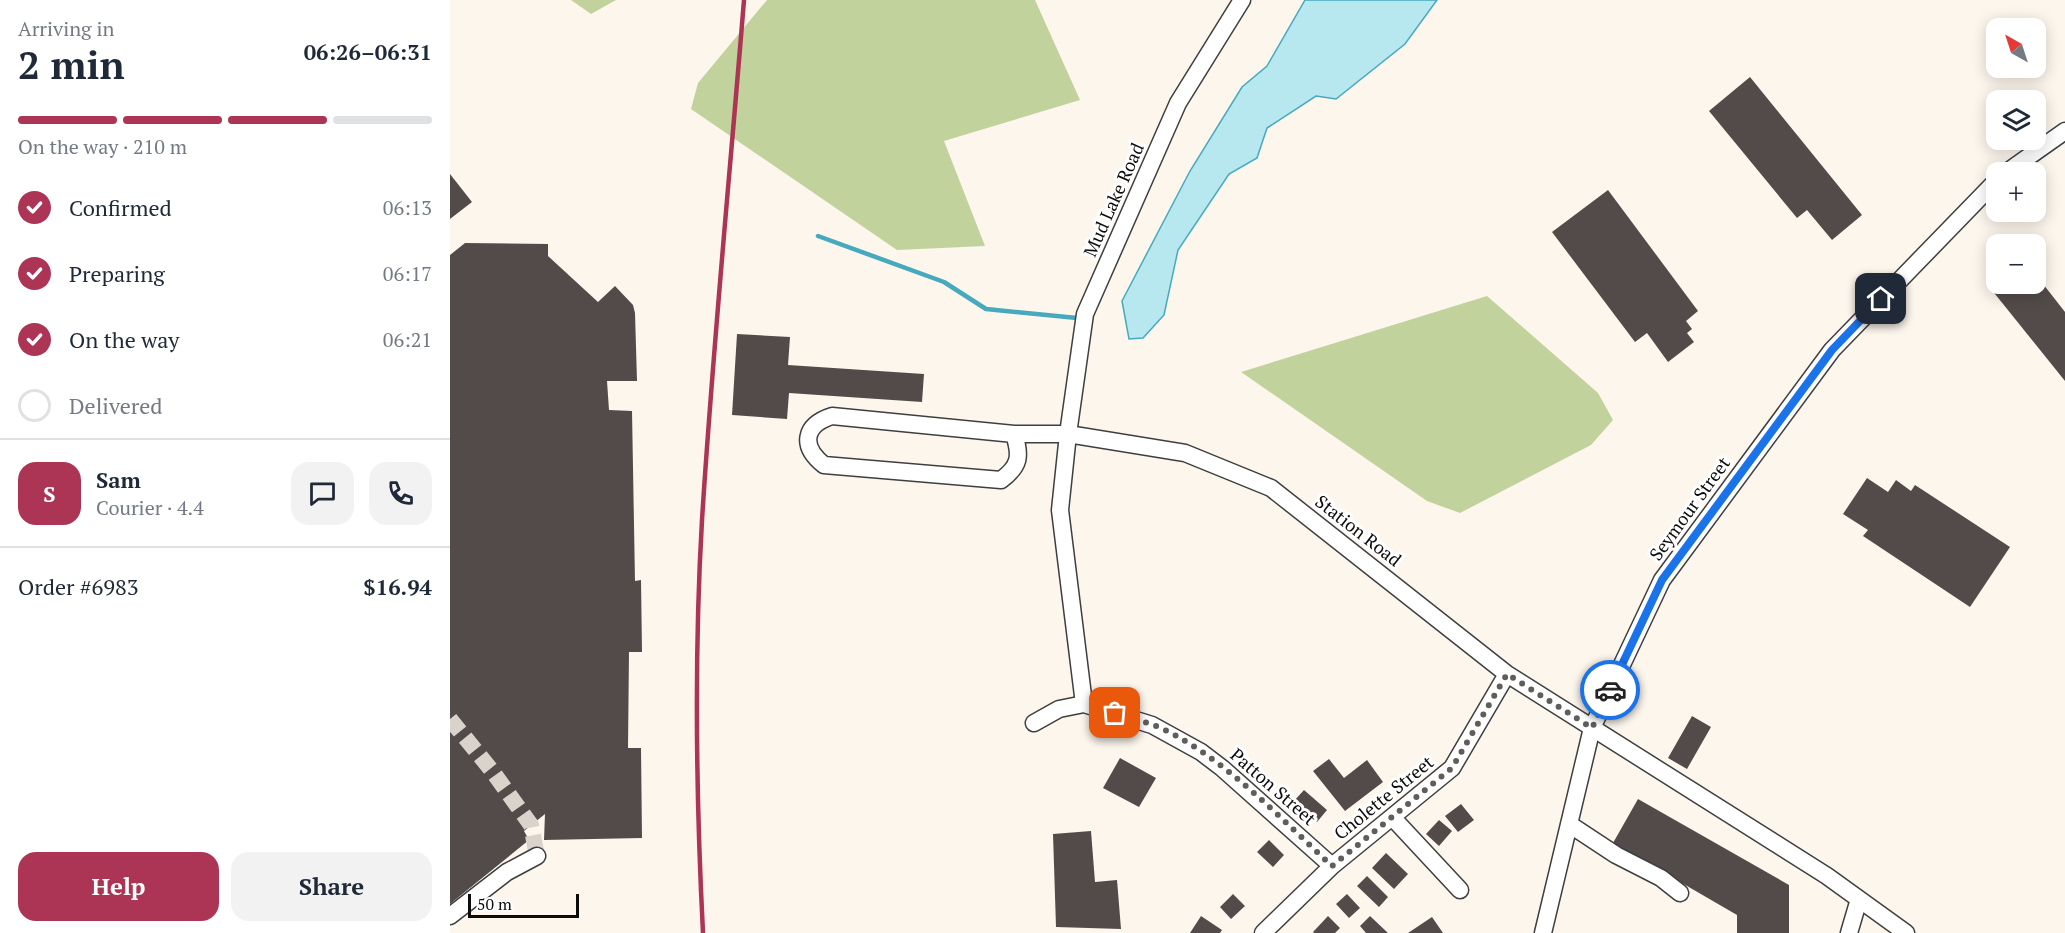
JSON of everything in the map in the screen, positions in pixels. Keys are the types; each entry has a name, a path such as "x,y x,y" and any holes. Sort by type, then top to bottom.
{"street":[{"name":"Mud Lake Road","path":"1068,434 1085,314 1178,103 1242,0"},
{"path":"2021,162 2065,131"},
{"name":"Seymour Street","path":"1543,933 1592,728 1662,580 1832,350 1986,191"},
{"name":"Station Road","path":"1014,434 1019,449 1018,460 1012,471 1001,480 824,465 810,450 808,440 810,429 832,416 1014,434 1068,434 1185,453 1271,488 1507,674 1827,876 1906,933"},
{"path":"1034,723 1059,709 1084,704 1060,510 1068,434"},
{"name":"Cholette Street","path":"1263,933 1332,866 1452,768 1507,674"},
{"name":"Patton Street","path":"1084,704 1152,724 1201,752 1246,787 1332,866"},
{"path":"1392,817 1460,890"},
{"path":"1569,824 1616,855 1661,878 1680,893"},
{"path":"450,916 507,872 537,856"},
{"path":"1849,933 1859,899"}],"green space":[{"path":"571,0 616,0 591,14"},
{"path":"767,0 1035,0 1080,100 944,141 985,246 897,250 691,109 698,83"},
{"path":"1487,296 1598,393 1613,420 1591,445 1460,513 1427,501 1241,372"}],"water":[{"path":"1305,0 1437,0 1405,44 1336,99 1316,96 1267,128 1257,158 1229,174 1178,250 1164,315 1143,338 1129,339 1122,301 1190,171 1242,87 1267,66"}],"building":[{"path":"1750,77 1862,215 1832,240 1807,210 1797,218 1709,111"},
{"path":"450,174 472,202 450,219"},
{"path":"1608,190 1698,311 1686,321 1692,329 1687,333 1694,342 1668,362 1647,333 1635,342 1552,232"},
{"path":"465,243 548,244 548,256 598,302 615,286 633,305 637,381 607,381 609,410 632,411 635,581 641,580 642,652 629,652 628,748 641,748 642,838 544,840 545,814 524,831 529,840 450,904 450,255"},
{"path":"2046,288 2065,312 2065,381 1995,294 2046,294"},
{"path":"737,334 790,337 788,365 924,374 922,402 789,393 787,419 732,415"},
{"path":"1867,478 1888,492 1896,480 1911,491 1915,485 2010,547 1970,607 1863,536 1868,530 1843,514"},
{"path":"1692,716 1711,727 1687,769 1668,758"},
{"path":"1120,758 1156,778 1139,807 1103,788"},
{"path":"1329,759 1344,778 1367,760 1383,782 1345,811 1313,771"},
{"path":"1304,790 1327,810 1317,822 1293,802"},
{"path":"1638,799 1789,885 1789,933 1737,933 1737,915 1613,843"},
{"path":"1461,804 1474,820 1458,832 1445,816"},
{"path":"1439,820 1452,831 1439,846 1426,834"},
{"path":"1091,831 1095,882 1117,880 1121,929 1056,927 1053,834"},
{"path":"1269,840 1284,855 1273,867 1257,852"},
{"path":"1386,853 1408,874 1394,889 1372,868"},
{"path":"1367,876 1388,897 1379,907 1357,886"},
{"path":"1233,894 1245,906 1231,919 1220,907"},
{"path":"1347,894 1360,908 1349,918 1336,904"},
{"path":"1201,916 1222,930 1220,933 1190,933"},
{"path":"1328,916 1340,928 1335,933 1314,933 1313,932"},
{"path":"1370,916 1388,933 1366,933 1360,926"},
{"path":"1432,917 1443,933 1408,933"}],"waterway":[{"path":"818,236 944,282 986,309 1077,318"}],"tunnel":[{"path":"450,719 493,772 531,825 537,856"}],"railway":[{"path":"703,933 697,726 699,571 711,390 744,0"}],"way so far":[{"path":"1115,713 1152,724 1201,752 1246,787 1332,866 1452,768 1507,674 1592,728 1610,690"}],"route":[{"path":"1610,690 1662,580 1832,350 1881,299"}]}
